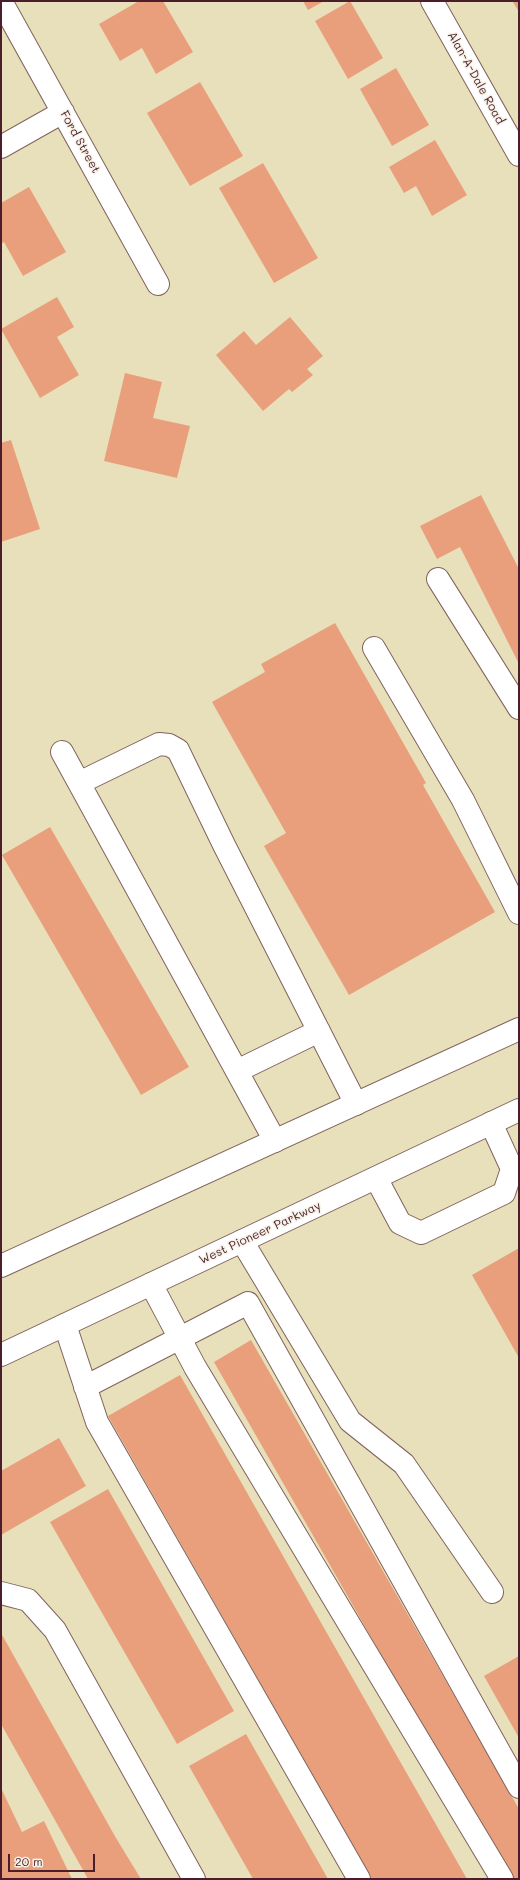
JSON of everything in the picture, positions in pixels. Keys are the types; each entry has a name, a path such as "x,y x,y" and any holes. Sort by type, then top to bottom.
{"main road":[{"name":"Ford Street","path":"1,1 158,284"},
{"name":"Alan-A-Dale Road","path":"432,1 519,155"},
{"path":"1,147 63,112"},
{"path":"438,579 519,708"},
{"path":"374,648 463,800 519,913"},
{"path":"79,783 159,744 169,745 178,750 224,845 356,1104"},
{"path":"62,752 275,1141"},
{"path":"1,1266 519,1029"},
{"path":"237,1071 318,1031"},
{"name":"West Pioneer Parkway","path":"1,1355 519,1110"},
{"path":"376,1178 400,1223 421,1233 504,1192 512,1169 491,1123"},
{"path":"242,1241 350,1421 404,1464 492,1592"},
{"path":"151,1284 195,1367 502,1879"},
{"path":"85,1387 248,1303 519,1787"},
{"path":"64,1325 97,1422 360,1879"},
{"path":"1,1593 28,1600 55,1630 194,1879"}],"building":[{"path":"139,1 163,1 193,52 156,74 142,48 120,61 99,24"},
{"path":"303,1 324,1 308,10"},
{"path":"350,1 383,58 348,79 315,21"},
{"path":"519,1 519,12 513,2"},
{"path":"396,68 429,125 392,146 360,89"},
{"path":"200,82 243,156 190,186 147,113"},
{"path":"435,140 467,195 432,216 416,186 404,193 389,167"},
{"path":"263,163 318,258 274,283 219,188"},
{"path":"29,187 66,252 23,276 4,242 1,244 1,203"},
{"path":"57,297 74,327 57,337 79,375 40,398 1,329"},
{"path":"290,317 323,356 307,369 313,375 292,392 289,389 263,411 216,355 244,331 256,345"},
{"path":"125,373 162,382 153,418 190,426 177,478 104,461"},
{"path":"11,440 40,529 1,542 1,443"},
{"path":"481,495 519,569 519,664 460,547 437,559 420,526"},
{"path":"335,623 426,783 423,785 495,912 349,995 264,846 286,833 212,702 265,672 261,664"},
{"path":"50,827 189,1067 141,1095 2,855"},
{"path":"519,1248 519,1358 472,1275"},
{"path":"251,1340 519,1809 519,1879 509,1879 214,1362"},
{"path":"180,1375 467,1879 372,1879 108,1416"},
{"path":"59,1438 86,1486 1,1535 1,1471"},
{"path":"108,1489 234,1711 177,1744 50,1522"},
{"path":"1,1633 116,1838 141,1879 88,1879 1,1724"},
{"path":"519,1656 519,1738 484,1676"},
{"path":"246,1734 328,1879 253,1879 189,1766"},
{"path":"1,1788 22,1832 44,1821 72,1879 1,1879"}]}
